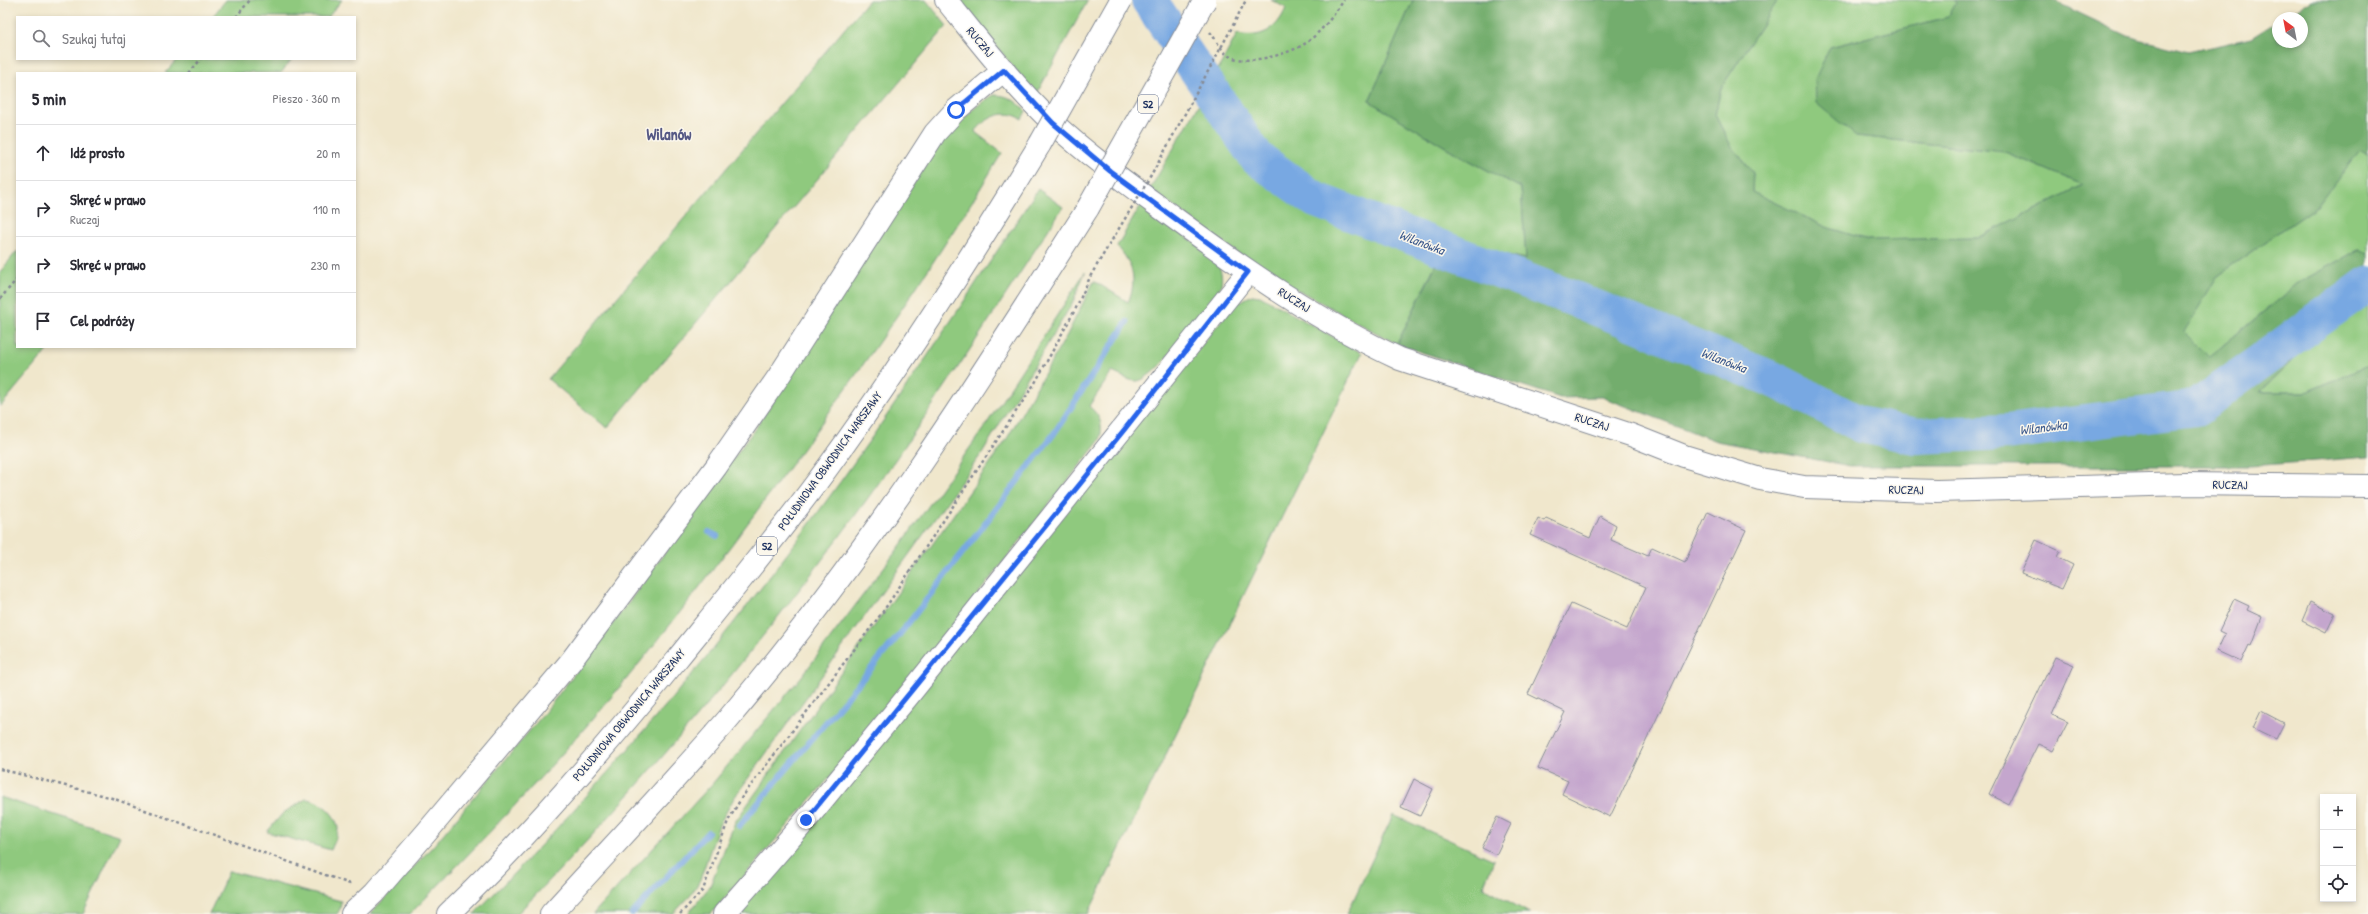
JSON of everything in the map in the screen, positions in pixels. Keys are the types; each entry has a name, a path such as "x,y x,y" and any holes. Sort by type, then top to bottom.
{"main road":[{"name":"RUCZAJ","path":"946,0 1004,70 1053,123 1110,171 1248,272 1367,344 1400,359 1631,435 1684,456 1760,479 1804,487 1937,491 2185,484 2368,486"},
{"name":"POŁUDNIOWA OBWODNICA WARSZAWY","path":"448,914 543,816 630,716 735,588 800,503 926,327 1040,144 1121,0"},
{"name":"S2","path":"551,914 728,718 881,522 989,363 1088,208 1205,0"},
{"path":"352,914 374,893 571,660 716,467 779,376 934,133 956,110 1004,70"},
{"path":"724,914 811,814 909,695 1248,272"}],"path":[{"path":"237,16 250,0"},
{"path":"680,914 703,890 728,822 742,797 882,613 1035,383 1076,308 1091,275 1151,176 1246,0"},
{"path":"1229,56 1249,60 1276,55 1305,44 1331,19 1344,0"},
{"path":"190,72 200,60"},
{"path":"0,299 16,280"},
{"path":"0,769 109,797 374,893"}],"green space":[{"path":"226,0 342,0 329,16 213,16"},
{"path":"869,0 926,0 947,26 607,428 548,379"},
{"path":"959,0 1088,0 1036,95"},
{"path":"1271,0 1413,0 1369,101 1459,155 1521,188 1526,259 1447,242 1308,185 1278,162 1214,77 1237,34 1261,34 1273,27 1278,22 1286,8"},
{"path":"1413,0 1778,0 1721,88 1715,115 1730,144 1753,173 1752,192 1826,227 1868,240 1978,238 2083,185 2005,152 1856,136 1816,103 1815,79 1830,47 1948,17 1956,3 1954,0 2052,0 2127,36 2188,52 2251,38 2272,25 2272,48 2308,48 2308,12 2293,12 2312,0 2368,0 2368,153 2360,150 2318,205 2218,275 2184,332 2209,357 2298,283 2358,250 2368,253 2368,272 2339,315 2260,392 2306,392 2368,366 2368,457 2251,466 1850,466 1716,441 1602,397 1560,398 1397,344 1447,242 1526,259 1521,188 1459,155 1369,101"},
{"path":"1778,0 1954,0 1957,3 1948,17 1830,47 1856,136 2005,152 2083,185 1978,238 1868,240 1826,227 1752,192 1753,173 1730,144 1715,115 1721,88"},
{"path":"176,60 291,60 282,72 166,72"},
{"path":"1205,94 1229,131 1247,155 1256,166 1278,186 1313,208 1439,257 1397,344 1256,267 1150,189"},
{"path":"994,95 1012,99 1026,111 1022,119 1009,114 1003,114 990,118 975,132 1002,153 930,267 854,378 714,568 647,654 573,742 493,829 410,914 370,914 434,845 542,716 615,621 757,426 939,144 971,111"},
{"path":"2360,149 2368,153 2368,253 2358,250 2298,283 2209,357 2183,332 2218,275 2318,205"},
{"path":"1038,189 1063,207 928,413 881,480 796,594 661,758 566,863 517,914 474,914 564,821 650,724 692,675 772,573 841,481 898,399"},
{"path":"1141,205 1194,242 1213,258 1219,266 1221,274 1220,289 1160,366 1146,377 1141,380 1133,381 1112,372 1089,406 1099,417 1101,425 1100,440 863,739 711,914 688,914 710,886 735,822 1005,442 1067,335 1094,281 1128,302 1133,286 1132,272 1130,265 1117,246"},
{"path":"16,252 16,348 49,348 0,407 0,272"},
{"path":"1085,272 1073,302 982,453 734,798 719,825 700,880 691,895 673,914 593,914 713,783 802,676 900,546 986,425"},
{"path":"2368,272 2368,366 2306,392 2260,392 2339,315"},
{"path":"1252,295 1260,296 1362,353 1088,914 735,914 1234,305"},
{"path":"0,797 120,836 83,914 0,914"},
{"path":"306,799 322,805 335,818 338,831 331,850 267,832 283,813"},
{"path":"1393,815 1494,860 1483,887 1531,914 1347,914"},
{"path":"229,871 341,901 340,909 337,914 209,914"}],"building":[{"path":"1708,512 1746,530 1610,817 1562,794 1568,781 1538,768 1565,712 1528,694 1571,604 1627,629 1646,587 1530,535 1538,518 1544,521 1546,518 1590,538 1600,516 1616,525 1611,540 1648,556 1652,547 1685,562"},
{"path":"2036,540 2060,551 2057,557 2073,565 2062,589 2021,573"},
{"path":"2234,599 2249,606 2247,610 2262,617 2251,646 2249,645 2241,662 2217,651 2225,634 2219,631"},
{"path":"2310,602 2335,614 2326,633 2302,621"},
{"path":"2055,657 2074,665 2052,715 2068,722 2053,751 2038,744 2008,804 1989,794"},
{"path":"2261,711 2284,723 2276,739 2253,728"},
{"path":"1414,779 1433,789 1420,816 1401,807"},
{"path":"1497,817 1511,824 1496,855 1482,848"}],"waterway":[{"name":"Wilanówka","path":"1149,0 1257,158 1316,200 1577,300 1777,381 1862,425 1916,436 2006,432 2196,408 2368,284"},
{"path":"739,826 900,634 964,551 1053,435 1127,322"},
{"path":"709,532 717,536"},
{"path":"632,914 708,832"}],"district":[{"name":"Wilanów","path":"669,134"}],"route":[{"path":"806,820 1124,430 1248,272 1110,171 1053,123 1004,70 956,110"}]}
